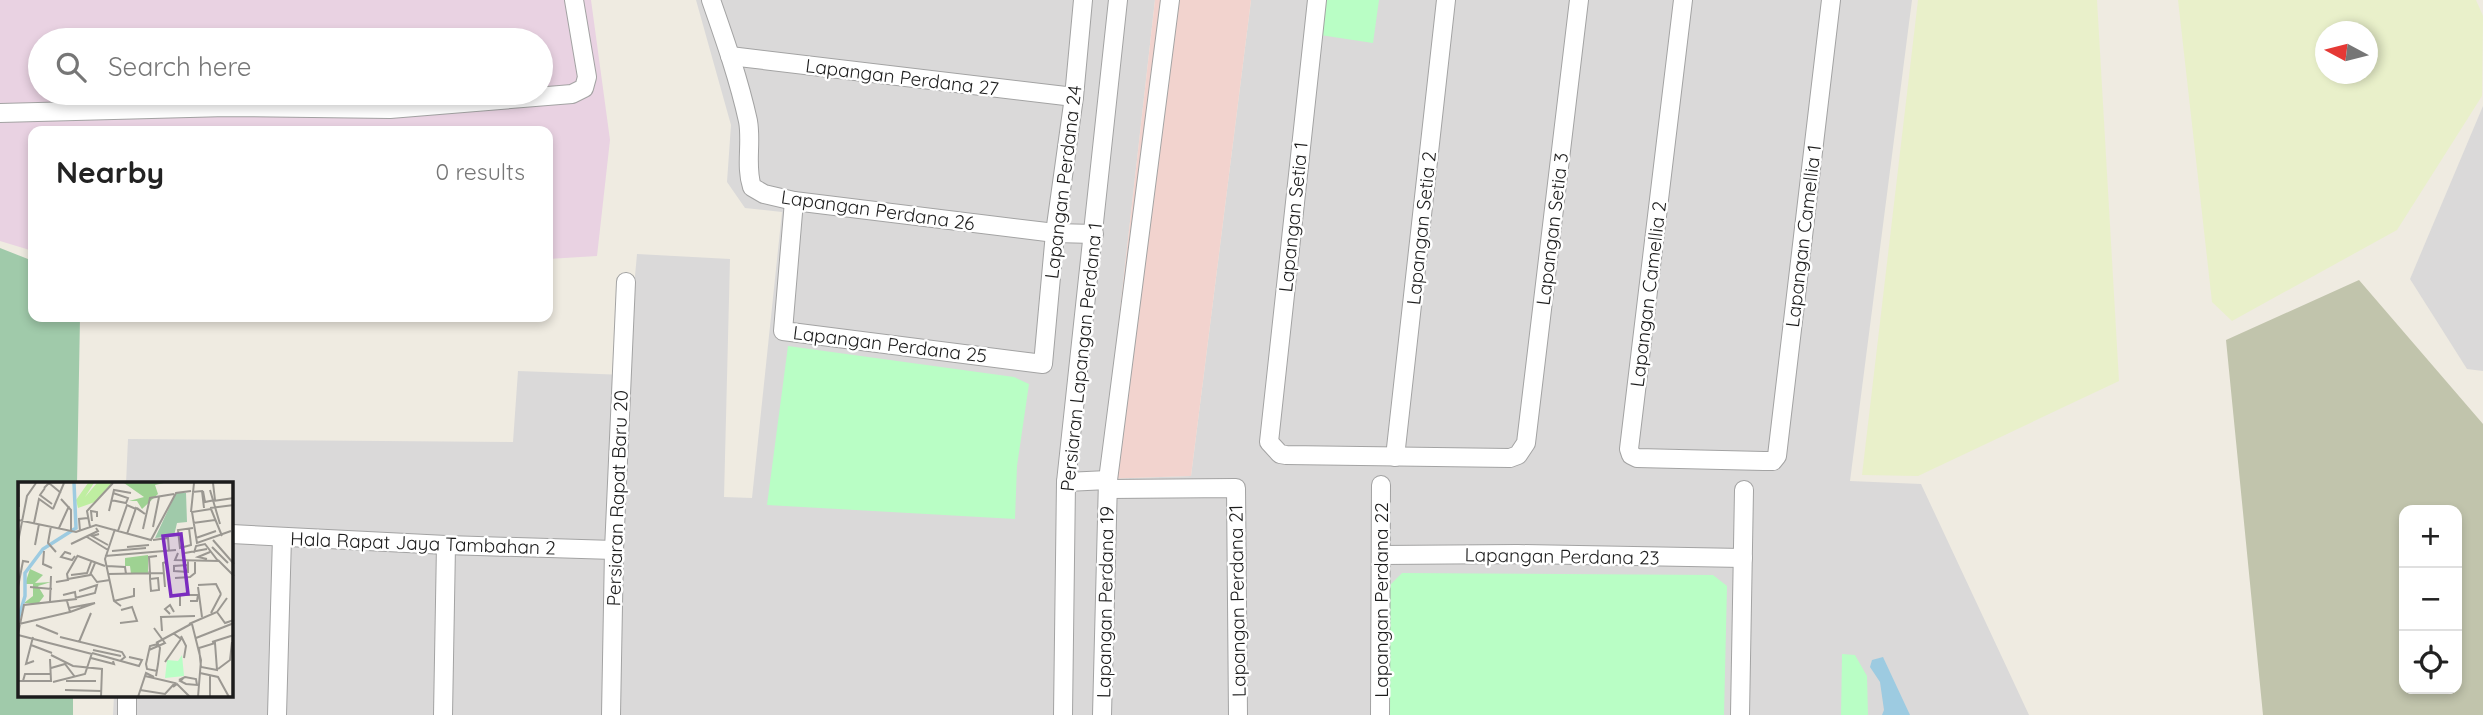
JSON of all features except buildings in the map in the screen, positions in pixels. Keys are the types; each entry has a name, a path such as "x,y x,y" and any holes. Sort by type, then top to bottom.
{"street":[{"path":"553,95 572,94 584,88 587,77 574,0"},
{"path":"711,0 730,56"},
{"name":"Lapangan Perdana 24","path":"1043,364 1055,233 1074,97 1083,0"},
{"name":"Persiaran Lapangan Perdana 1","path":"1063,715 1066,481 1118,0"},
{"name":"Lapangan Perdana 19","path":"1102,715 1108,485 1170,0"},
{"name":"Lapangan Setia 1","path":"1317,0 1269,433 1272,448 1280,454 1395,457"},
{"name":"Lapangan Setia 2","path":"1395,457 1446,0"},
{"name":"Lapangan Setia 3","path":"1395,457 1510,458 1518,455 1525,443 1579,0"},
{"name":"Lapangan Camellia 2","path":"1683,0 1629,449 1631,456 1637,458 1764,461"},
{"name":"Lapangan Camellia 1","path":"1764,461 1773,461 1777,456 1831,0"},
{"name":"Lapangan Perdana 27","path":"730,56 1074,97"},
{"name":"Lapangan Perdana 26","path":"730,56 749,124 749,178 752,187 764,194 794,201 1055,233 1094,234"},
{"path":"0,113 227,107 390,108 429,105"},
{"name":"Lapangan Perdana 25","path":"794,201 782,331 1043,364"},
{"name":"Persiaran Rapat Baru 20","path":"611,715 614,550 626,282"},
{"path":"1066,481 1108,485"},
{"name":"Lapangan Perdana 21","path":"1108,485 1236,488 1238,715"},
{"name":"Lapangan Perdana 22","path":"1380,715 1381,485"},
{"path":"1740,715 1744,490"},
{"name":"Hala Rapat Jaya Tambahan 2","path":"233,534 614,550"},
{"path":"277,715 282,537"},
{"path":"443,715 446,545"},
{"name":"Lapangan Perdana 23","path":"1381,555 1518,554 1743,558"}],"shaded area":[{"path":"0,0 591,0 610,140 597,256 553,259 553,126 28,126 28,249 0,241"},
{"path":"696,0 1155,0 1101,479 1191,476 1251,0 1912,0 1850,481 1921,484 2029,715 113,715 114,698 233,698 233,482 126,482 128,439 513,442 518,371 626,375 637,254 730,259 724,497 752,498 782,212 745,208 727,182 731,125"},
{"path":"1155,0 1251,0 1191,476 1101,479"},
{"path":"1918,0 2097,0 2119,381 1918,476 1862,475"},
{"path":"2178,0 2476,0 2483,16 2482,96 2397,230 2232,321 2212,302"},
{"path":"2483,106 2483,371 2467,369 2410,279"},
{"path":"2359,280 2483,424 2483,715 2263,715 2226,340"}],"green space":[{"path":"1324,0 1379,0 1373,43 1320,35"},
{"path":"0,248 28,259 28,322 80,322 77,482 18,482 18,698 73,698 73,715 0,715"},
{"path":"788,346 1014,377 1029,384 1017,466 1015,519 767,505"},
{"path":"1402,573 1713,575 1727,586 1724,715 1390,715 1390,585"},
{"path":"1842,654 1855,655 1867,676 1868,715 1841,715"}],"water":[{"path":"1883,657 1910,715 1882,715 1884,710 1880,682 1870,667 1872,660"}]}
